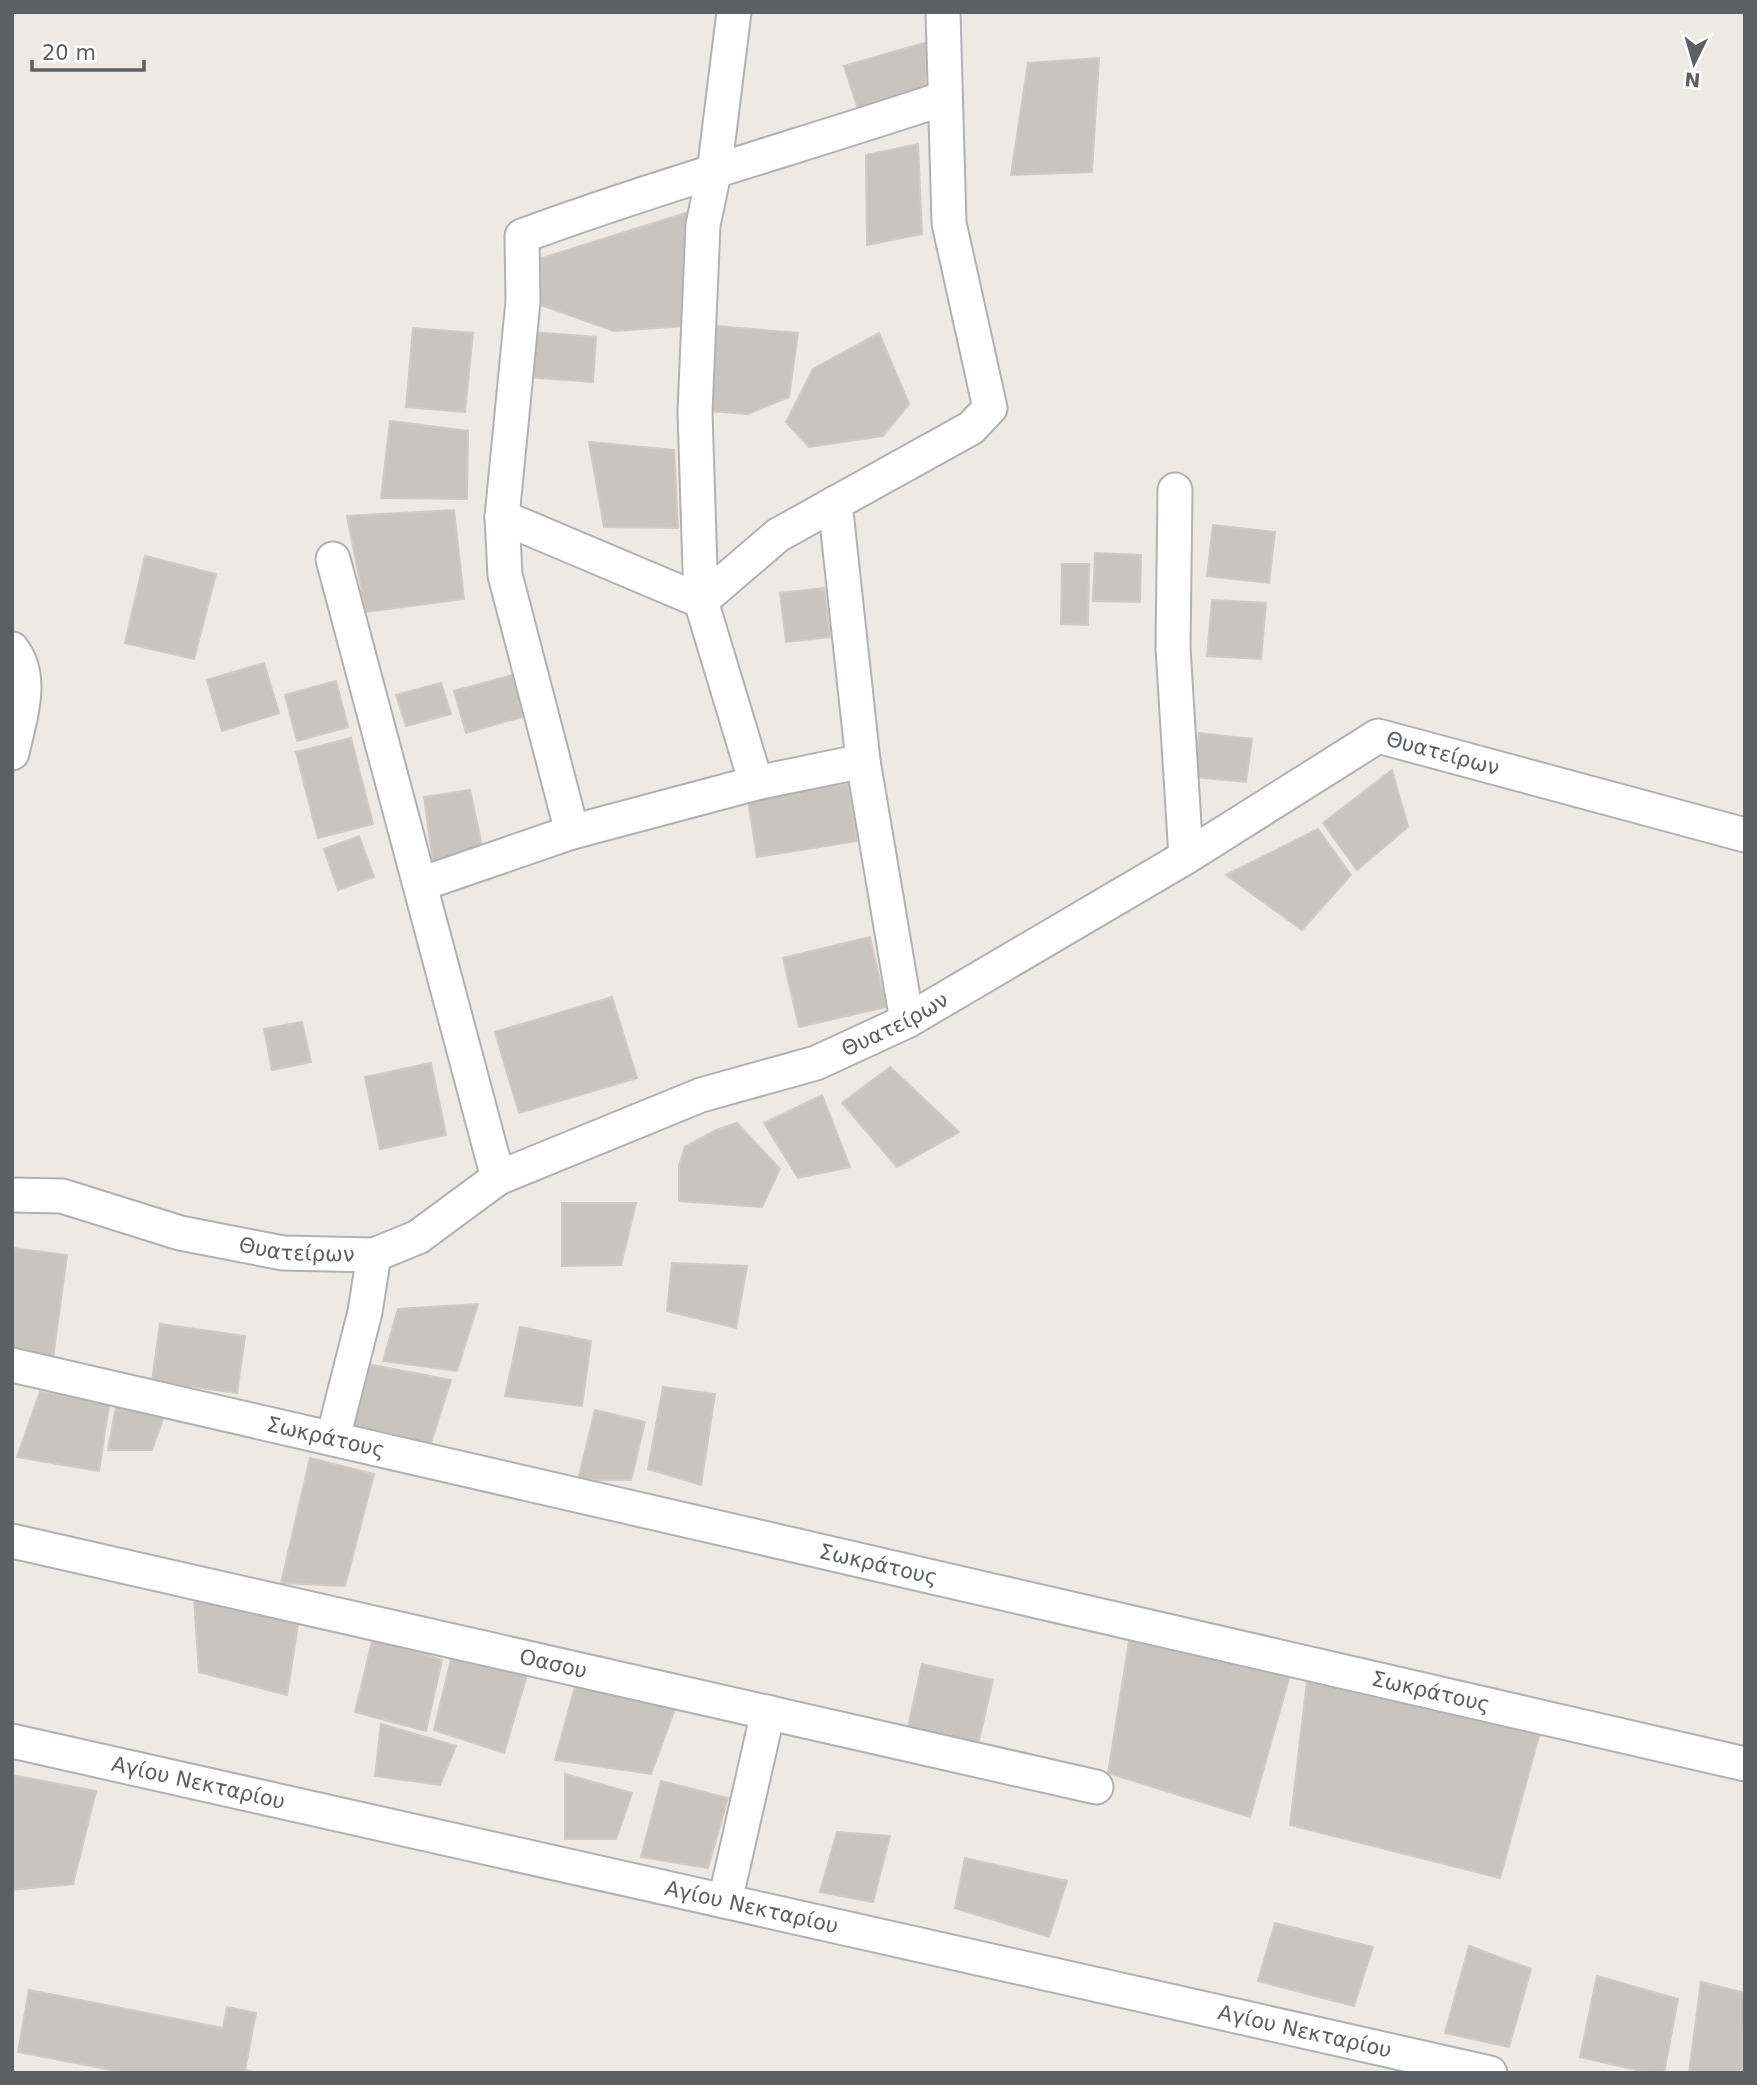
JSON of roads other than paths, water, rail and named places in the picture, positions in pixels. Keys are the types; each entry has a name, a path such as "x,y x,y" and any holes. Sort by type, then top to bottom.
{"street":[{"path":"734,12 714,173 703,225 695,412 701,601 756,783"},
{"path":"701,601 778,535 971,428 990,408 949,223 943,12"},
{"path":"572,832 505,575 502,517 523,301 522,236 620,200 714,173 944,98"},
{"path":"1175,490 1173,648 1186,857"},
{"path":"835,503 863,761 908,1021"},
{"path":"502,517 701,601"},
{"path":"333,559 498,1178"},
{"path":"12,649 21,660 24,695 12,753"},
{"name":"Θυατείρων","path":"12,1195 62,1196 180,1233 283,1253 374,1255 418,1237 498,1178 701,1095 816,1063 908,1021 1186,857 1378,736 1745,835"},
{"path":"421,884 572,832 756,783 863,761"},
{"path":"333,1438 365,1312 374,1255"},
{"name":"Σωκράτους","path":"12,1365 1745,1764"},
{"name":"Οασου","path":"12,1541 1096,1787"},
{"path":"725,1901 768,1712"},
{"name":"Αγίου Νεκταρίου","path":"12,1741 1489,2073"}]}
